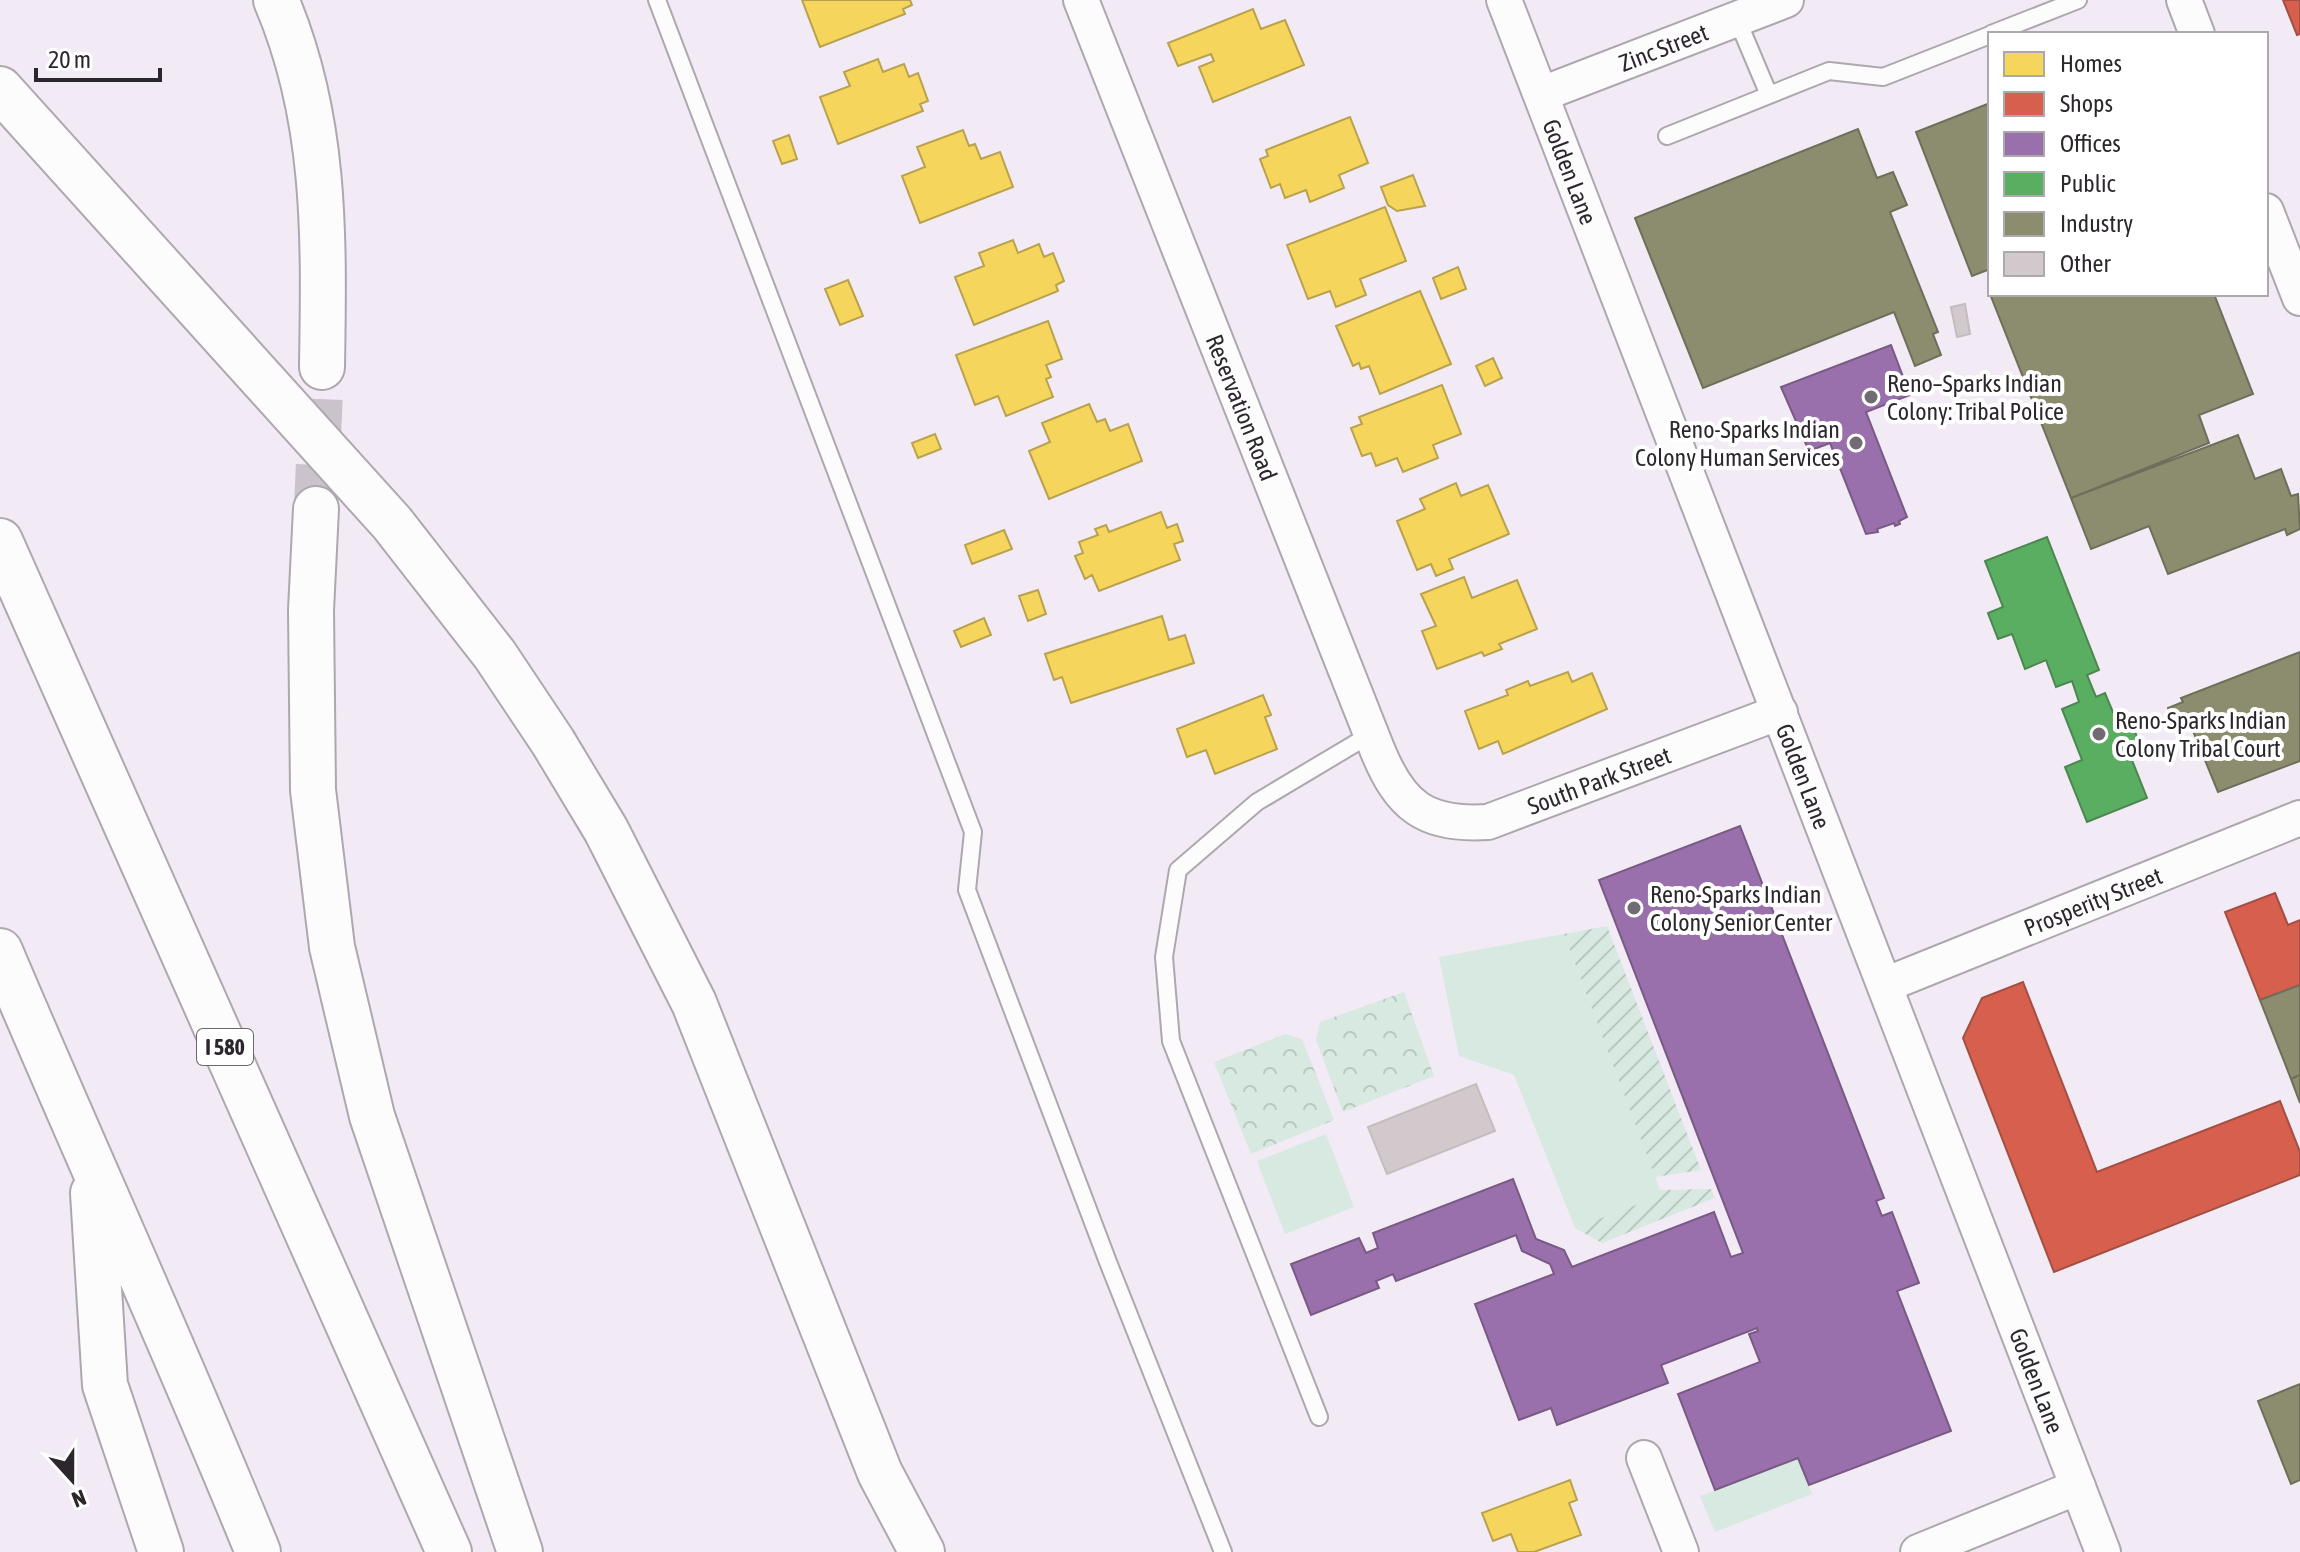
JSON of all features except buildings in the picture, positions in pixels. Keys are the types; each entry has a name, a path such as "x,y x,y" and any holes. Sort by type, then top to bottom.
{"highway":[{"path":"276,0 297,58 317,146 324,237 322,367"},
{"path":"0,89 392,523 487,644 553,742 606,830 694,1003 880,1473 922,1552"},
{"path":"316,509 311,610 313,790 332,947 372,1116 520,1552"},
{"name":"I 580","path":"0,541 449,1552"},
{"path":"0,951 91,1167 201,1412 258,1552"},
{"path":"91,1167 105,1385 161,1552"}],"street":[{"name":"Reservation Road","path":"1081,0 1371,734 1399,795 1415,809"},
{"name":"Golden Lane","path":"1504,0 2103,1552"},
{"name":"Zinc Street","path":"1542,94 1786,0"},
{"path":"2184,0 2196,32"},
{"path":"2268,216 2300,298"},
{"name":"South Park Street","path":"1415,809 1462,824 1488,822 1780,712"},
{"name":"Prosperity Street","path":"1885,985 2300,818"},
{"path":"1644,1458 1681,1552"},
{"path":"1918,1552 2078,1487"}],"lane":[{"path":"657,0 973,832 967,890 1102,1247 1223,1552"},
{"path":"1996,32 2078,0"},
{"path":"1737,19 1769,95"},
{"path":"1667,136 1829,71 1883,77 1988,35"},
{"path":"1319,1417 1171,1041 1164,957 1178,870 1257,802 1371,734"}],"green space":[{"path":"1607,926 1701,1170 1655,1177 1564,934"},
{"path":"1564,934 1662,1195 1575,1228 1514,1075 1459,1056 1439,957"},
{"path":"1404,992 1434,1076 1343,1112 1316,1040 1320,1022"},
{"path":"1285,1034 1302,1039 1334,1120 1251,1154 1214,1062"},
{"path":"1326,1134 1354,1207 1285,1234 1257,1161"},
{"path":"1711,1189 1715,1198 1602,1243 1575,1228 1662,1195 1660,1190"},
{"path":"1798,1458 1812,1494 1715,1532 1700,1496"}],"tunnel":[{"path":"316,509 322,367"}],"place":[{"name":"Reno–Sparks Indian Colony: Tribal Police","path":"1871,397"},
{"name":"Reno-Sparks Indian Colony Human Services","path":"1856,443"},
{"name":"Reno-Sparks Indian Colony Tribal Court","path":"2099,734"},
{"name":"Reno-Sparks Indian Colony Senior Center","path":"1634,908"}]}
